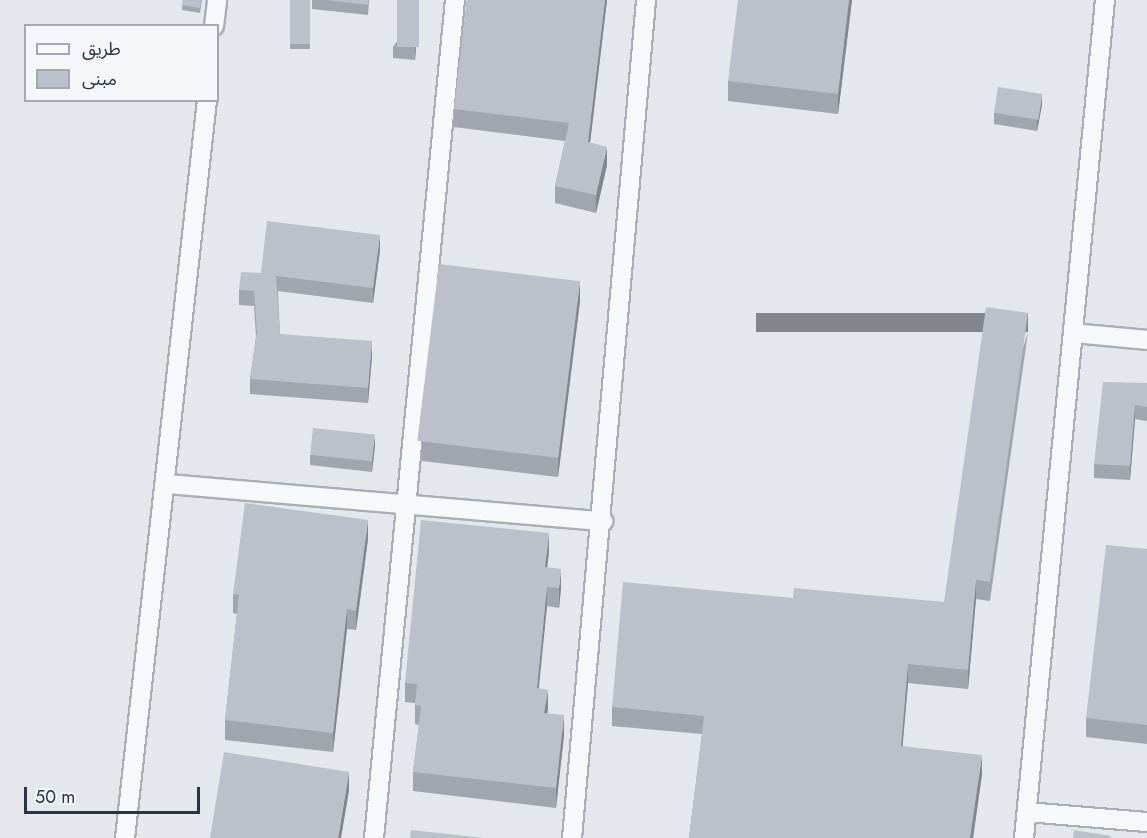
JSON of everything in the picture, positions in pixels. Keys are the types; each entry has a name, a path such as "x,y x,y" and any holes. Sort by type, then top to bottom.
{"street":[{"path":"214,24 217,0"},
{"path":"374,838 455,0"},
{"path":"572,838 603,521 646,0"},
{"path":"1024,838 1105,0"},
{"path":"125,838 168,484 207,102"},
{"path":"1073,333 1147,340"},
{"path":"168,484 603,521"},
{"path":"1027,812 1147,822"}],"building":[{"path":"183,0 201,0 200,8 182,5"},
{"path":"290,0 310,0 310,44 290,44"},
{"path":"326,0 368,0 368,5"},
{"path":"397,0 419,0 419,47 397,47"},
{"path":"467,0 605,0 588,142 607,147 596,195 555,186 569,123 454,109"},
{"path":"738,0 849,0 838,94 728,81"},
{"path":"998,87 1042,94 1038,120 994,113"},
{"path":"267,221 380,235 373,288 276,276 280,334 372,341 368,388 250,379 257,332 254,291 239,290 241,272 261,273"},
{"path":"439,264 580,281 558,458 417,441"},
{"path":"986,307 1028,313 990,582 976,580 968,670 908,664 901,746 982,755 970,838 689,838 704,716 612,707 623,582 793,598 794,588 944,602"},
{"path":"1103,382 1147,383 1147,407 1135,405 1130,466 1094,464"},
{"path":"313,428 375,434 372,461 310,455"},
{"path":"245,503 368,520 356,611 347,609 333,733 225,720 239,595 233,594"},
{"path":"421,520 549,533 545,567 561,569 559,588 547,587 537,688 548,690 544,713 564,715 556,788 413,772 421,706 415,705 417,684 405,683"},
{"path":"1106,545 1147,549 1147,725 1086,718"},
{"path":"224,752 349,772 338,838 210,838"},
{"path":"411,830 484,838 410,838"},
{"path":"1074,830 1111,836 1110,838 1073,838"}]}
